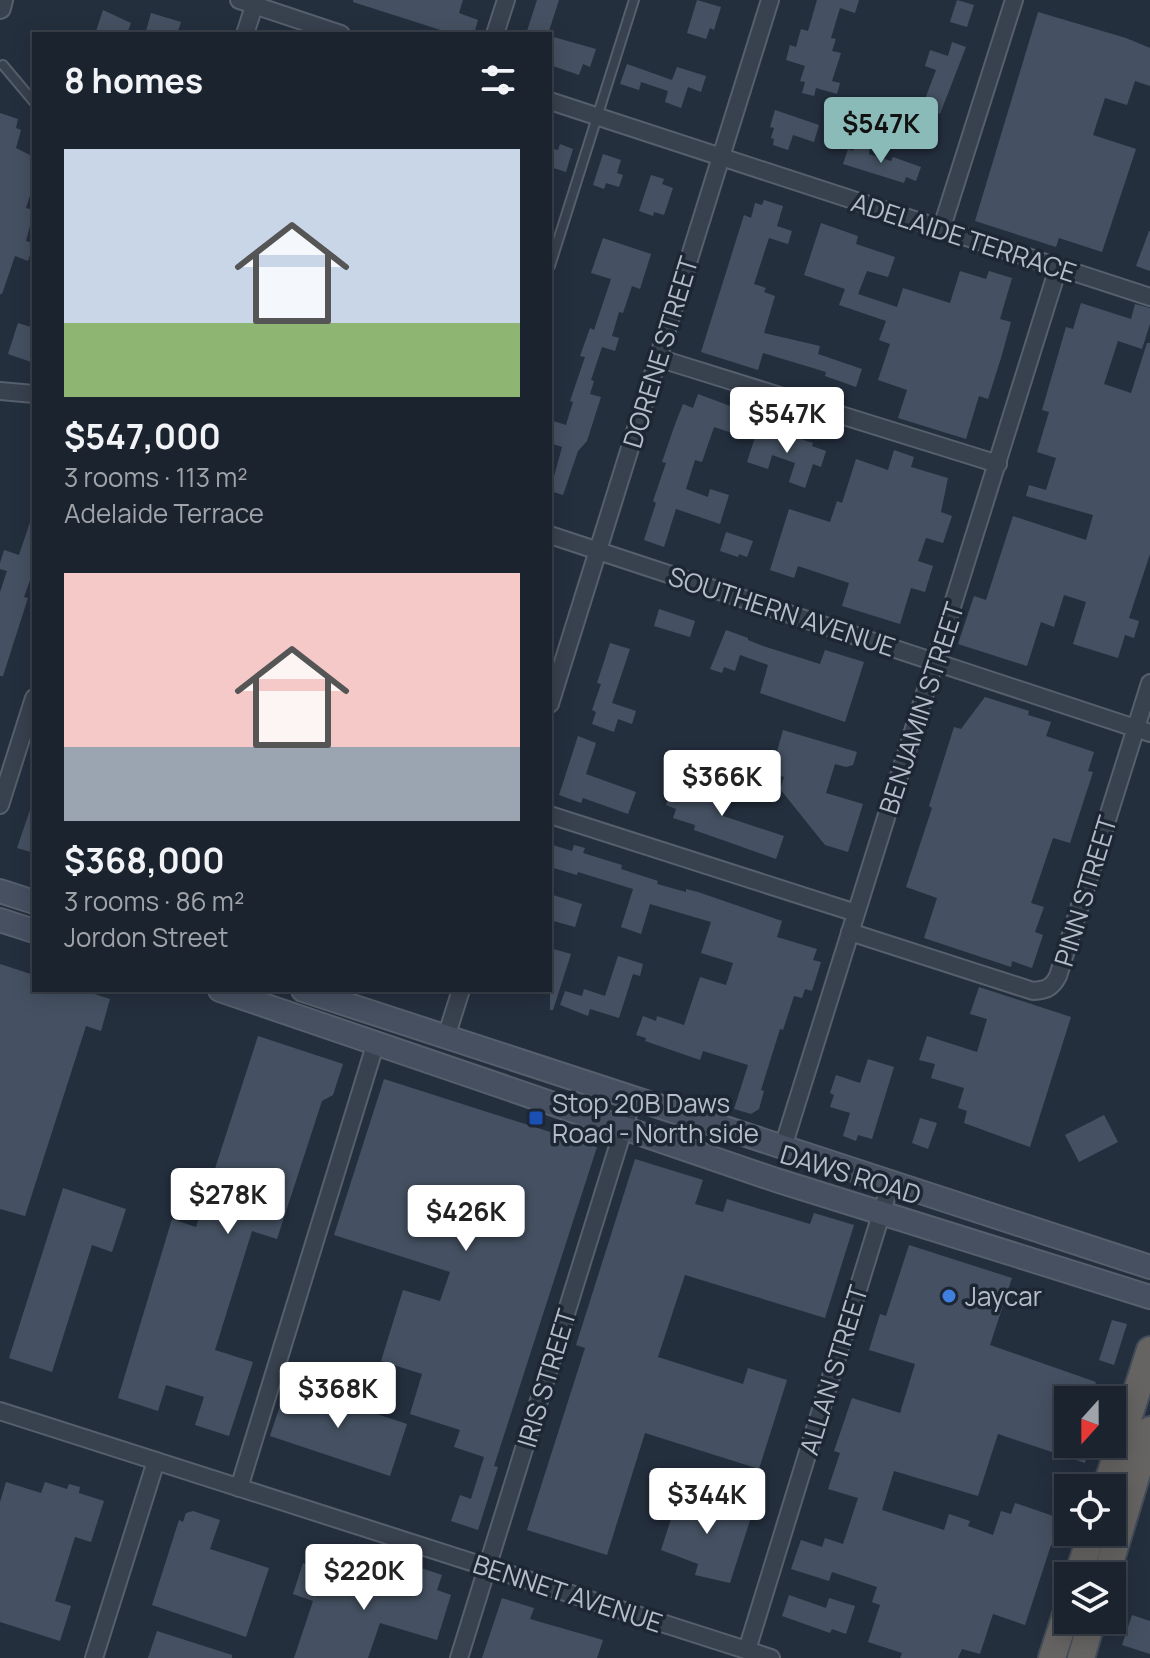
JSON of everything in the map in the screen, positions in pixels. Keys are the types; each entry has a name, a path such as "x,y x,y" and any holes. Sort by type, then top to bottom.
{"highway":[{"path":"1110,1474 1150,1350"},
{"path":"1110,1562 1150,1430"},
{"path":"1052,1658 1060,1634"},
{"path":"1081,1658 1088,1634"}],"main road":[{"path":"0,891 32,901"},
{"path":"0,920 32,930"},
{"name":"DAWS ROAD","path":"226,992 624,1129 1150,1297"},
{"name":"DAWS ROAD","path":"309,992 1150,1267"},
{"path":"1121,1257 1140,1261 1150,1259"}],"street":[{"path":"0,8 2,0"},
{"path":"496,32 506,0"},
{"name":"DORENE STREET","path":"552,698 770,0"},
{"path":"941,230 1014,0"},
{"path":"245,32 250,2 335,32"},
{"name":"ADELAIDE TERRACE","path":"552,102 1150,297"},
{"name":"BENJAMIN STREET","path":"783,1147 1058,268"},
{"path":"658,358 998,464"},
{"path":"0,391 32,394"},
{"name":"SOUTHERN AVENUE","path":"552,536 1143,731"},
{"name":"PINN STREET","path":"850,932 1033,991 1053,986 1143,731 1150,683"},
{"path":"0,805 32,704"},
{"path":"552,816 856,913"},
{"path":"446,1037 460,992"},
{"path":"239,1488 376,1042"},
{"name":"IRIS STREET","path":"459,1658 633,1098"},
{"name":"ALLAN STREET","path":"747,1650 891,1182"},
{"name":"BENNET AVENUE","path":"0,1411 771,1658"},
{"path":"94,1658 156,1461"}],"lane":[{"path":"552,260 634,0"},
{"path":"3,65 32,100"}],"building":[{"path":"463,0 459,13 478,20 475,32 447,32 353,2"},
{"path":"537,0 559,0 549,32 527,32"},
{"path":"697,0 721,7 714,30 710,28 706,39 687,33"},
{"path":"817,0 859,0 855,13 840,8 831,38 836,39 832,51 841,53 832,81 840,83 837,94 816,88 814,96 802,93 805,82 800,81 805,66 786,60 790,45 796,47 801,29 808,31"},
{"path":"957,0 974,5 967,27 950,22"},
{"path":"103,10 131,23 128,32 96,32"},
{"path":"1038,12 1150,48 1150,86 1135,81 1127,105 1105,98 1093,135 1136,149 1102,252 1059,238 1056,247 975,221"},
{"path":"151,13 181,22 178,32 146,31"},
{"path":"552,37 596,49 590,67 583,64 579,75 552,66"},
{"path":"952,42 966,47 940,114 922,107 936,70 925,66 930,50 948,56"},
{"path":"627,64 672,80 677,67 706,76 701,92 688,87 681,108 665,102 668,91 641,82 639,90 620,84"},
{"path":"775,110 819,125 814,142 793,135 788,150 773,145 774,139 771,138 774,128 770,127"},
{"path":"0,113 18,119 16,128 21,130 16,148 32,156 32,189 26,208 32,210 32,218 26,241 32,242 32,249 28,261 15,256 0,294"},
{"path":"855,143 870,148 869,154 891,161 893,157 921,167 916,181 906,177 904,183 843,164 848,149 853,151"},
{"path":"560,144 573,149 566,172 552,168 552,148 558,150"},
{"path":"603,154 621,160 617,173 623,175 619,187 606,183 604,189 593,185"},
{"path":"651,175 664,179 662,184 673,188 664,215 654,212 653,216 639,211"},
{"path":"764,200 783,206 777,226 792,231 788,244 769,238 754,284 766,288 764,292 775,296 764,333 820,346 818,354 862,369 856,387 825,376 826,372 763,353 758,370 701,352 744,215 751,218 755,203 762,205"},
{"path":"821,223 858,236 856,244 895,257 888,277 867,271 858,294 897,307 903,288 950,303 960,271 986,279 989,271 1012,278 1000,319 1011,322 1001,358 988,399 979,396 966,439 898,418 907,390 878,380 890,344 879,340 886,321 839,305 845,289 804,275"},
{"path":"1150,231 1150,271 1136,266"},
{"path":"603,238 651,254 640,289 632,286 623,313 619,312 612,336 619,338 615,351 602,347 591,380 594,381 590,394 601,397 587,441 578,451 563,495 552,492 562,447 552,444 552,421 566,425 573,402 570,401 585,357 580,356 590,328 594,330 611,279 591,273"},
{"path":"1081,303 1131,319 1135,304 1150,308 1150,324 1142,349 1118,341 1104,384 1131,393 1147,343 1150,343 1150,554 1129,618 1139,621 1134,638 1125,635 1118,658 1073,644 1086,602 1064,595 1054,627 1041,622 1027,666 958,644 974,596 986,600 1013,516 1086,540 1093,515 1026,496 1029,485 1046,490 1056,458 1037,452 1049,412 1042,410 1066,327 1073,329"},
{"path":"18,323 32,327 32,362 8,354"},
{"path":"698,394 757,416 750,439 714,427 702,462 695,460 686,489 708,497 710,489 729,495 720,524 676,509 664,547 644,540 666,463 662,462 674,427 683,404 693,408"},
{"path":"757,431 780,439 782,433 813,443 812,446 826,451 821,467 813,464 805,488 789,482 795,463 772,455 768,469 747,462"},
{"path":"894,450 914,457 911,467 948,478 941,512 952,516 943,543 926,538 918,561 933,566 925,592 911,588 900,624 842,606 849,583 798,566 794,578 770,570 789,509 830,522 837,501 842,503 856,459 888,470"},
{"path":"32,516 32,575 24,597 28,598 3,676 0,676 0,592 7,571 0,569 0,563 4,550 19,555"},
{"path":"726,532 753,541 747,557 720,551"},
{"path":"659,609 695,621 690,637 654,626"},
{"path":"726,630 763,646 820,664 825,650 864,662 845,722 760,693 768,665 740,655 735,671 724,667 722,673 710,669"},
{"path":"610,643 630,649 612,703 636,711 632,724 618,719 614,732 592,724 596,712 592,710 601,684 597,683"},
{"path":"985,697 1029,711 1028,715 1051,722 1046,736 1094,752 1088,771 1093,772 1070,843 1053,838 1031,903 1044,907 1035,932 1043,935 1032,968 1012,961 1011,967 924,938 937,898 906,887 954,727 961,729"},
{"path":"783,730 857,752 853,765 835,764 826,793 863,804 848,852 825,845 780,789 784,777 771,773"},
{"path":"578,736 596,743 586,774 636,792 628,814 583,798 581,803 559,795"},
{"path":"713,773 735,780 723,816 784,836 776,859 694,830 695,825 673,818 676,809 666,805 672,787 704,798"},
{"path":"32,804 32,852 17,848"},
{"path":"552,845 572,851 574,845 585,848 583,853 622,865 621,869 658,881 657,884 698,892 782,921 777,937 817,949 813,960 821,962 812,991 805,989 802,998 794,996 761,1090 764,1091 759,1109 751,1114 734,1109 748,1065 703,1051 700,1060 636,1035 643,1016 656,1021 657,1016 684,1025 700,977 726,985 733,963 701,953 711,922 650,904 641,934 621,927 633,889 578,872 577,875 552,868"},
{"path":"552,895 582,904 575,927 552,921"},
{"path":"552,949 571,954 553,1010 550,1010"},
{"path":"618,956 643,964 640,976 633,974 619,1018 590,1009 588,1016 560,1005 565,991 582,996 584,989 605,996"},
{"path":"0,964 32,974 32,992 88,992 110,999 101,1031 86,1026 25,1216 0,1209"},
{"path":"979,987 1071,1017 1030,1147 964,1123 967,1111 958,1108 964,1088 931,1078 935,1064 919,1060 927,1036 977,1052 987,1019 970,1014"},
{"path":"258,1036 343,1064 333,1095 322,1101 277,1239 252,1231 215,1350 253,1362 229,1436 195,1425 204,1397 166,1385 158,1411 118,1398 172,1219 196,1227"},
{"path":"868,1059 894,1067 872,1139 858,1135 856,1141 843,1136 850,1113 830,1107 834,1095 830,1093 836,1075 860,1083"},
{"path":"384,1079 597,1147 494,1466 498,1467 478,1530 451,1521 460,1495 471,1499 484,1457 454,1447 460,1430 410,1414 422,1374 381,1361 403,1290 440,1301 450,1272 334,1235"},
{"path":"1104,1115 1118,1142 1079,1162 1065,1135"},
{"path":"920,1118 937,1123 928,1149 912,1143"},
{"path":"635,1159 703,1180 695,1204 723,1212 727,1199 810,1224 814,1213 854,1225 825,1318 685,1275 658,1357 743,1384 748,1368 787,1380 759,1469 645,1433 607,1555 527,1530 585,1348 576,1345"},
{"path":"63,1188 126,1209 112,1252 92,1245 52,1372 9,1358"},
{"path":"909,1245 1012,1278 990,1345 1096,1382 1095,1386 1054,1386 1054,1453 998,1434 978,1496 894,1471 882,1510 944,1530 949,1514 970,1521 968,1526 993,1535 1001,1511 1011,1514 1015,1503 1054,1516 1056,1546 1056,1547 1051,1545 1025,1625 993,1614 980,1654 962,1649 958,1658 900,1658 902,1653 868,1642 880,1605 872,1602 877,1587 832,1572 829,1581 791,1569 801,1540 822,1547 825,1538 843,1544 858,1498 828,1489 840,1453 834,1451 852,1398 900,1413 915,1364 869,1350 880,1314 886,1316"},
{"path":"1112,1320 1127,1324 1114,1365 1099,1360"},
{"path":"287,1384 407,1424 390,1476 270,1436"},
{"path":"1070,1458 1087,1458 1085,1463"},
{"path":"6,1482 41,1493 45,1482 67,1489 69,1484 80,1487 79,1493 104,1501 91,1542 75,1537 55,1601 71,1606 60,1641 0,1622 0,1502"},
{"path":"680,1491 752,1514 730,1583 695,1575 698,1564 661,1550"},
{"path":"193,1511 220,1520 210,1549 269,1568 246,1637 152,1605 179,1520 183,1522 186,1513"},
{"path":"303,1563 364,1583 366,1577 372,1577 414,1590 421,1568 442,1575 437,1590 451,1595 437,1640 380,1623 368,1658 294,1658 313,1601 293,1594"},
{"path":"789,1595 826,1608 829,1598 855,1606 846,1634 832,1629 830,1633 782,1616"},
{"path":"502,1598 534,1608 530,1619 603,1640 597,1658 482,1658"},
{"path":"1132,1615 1150,1621 1150,1654 1122,1645"},
{"path":"157,1631 232,1655 232,1658 148,1658"}],"place":[{"name":"Stop 20B Daws Road - North side","path":"536,1118"},
{"name":"Jaycar","path":"949,1296"}]}
